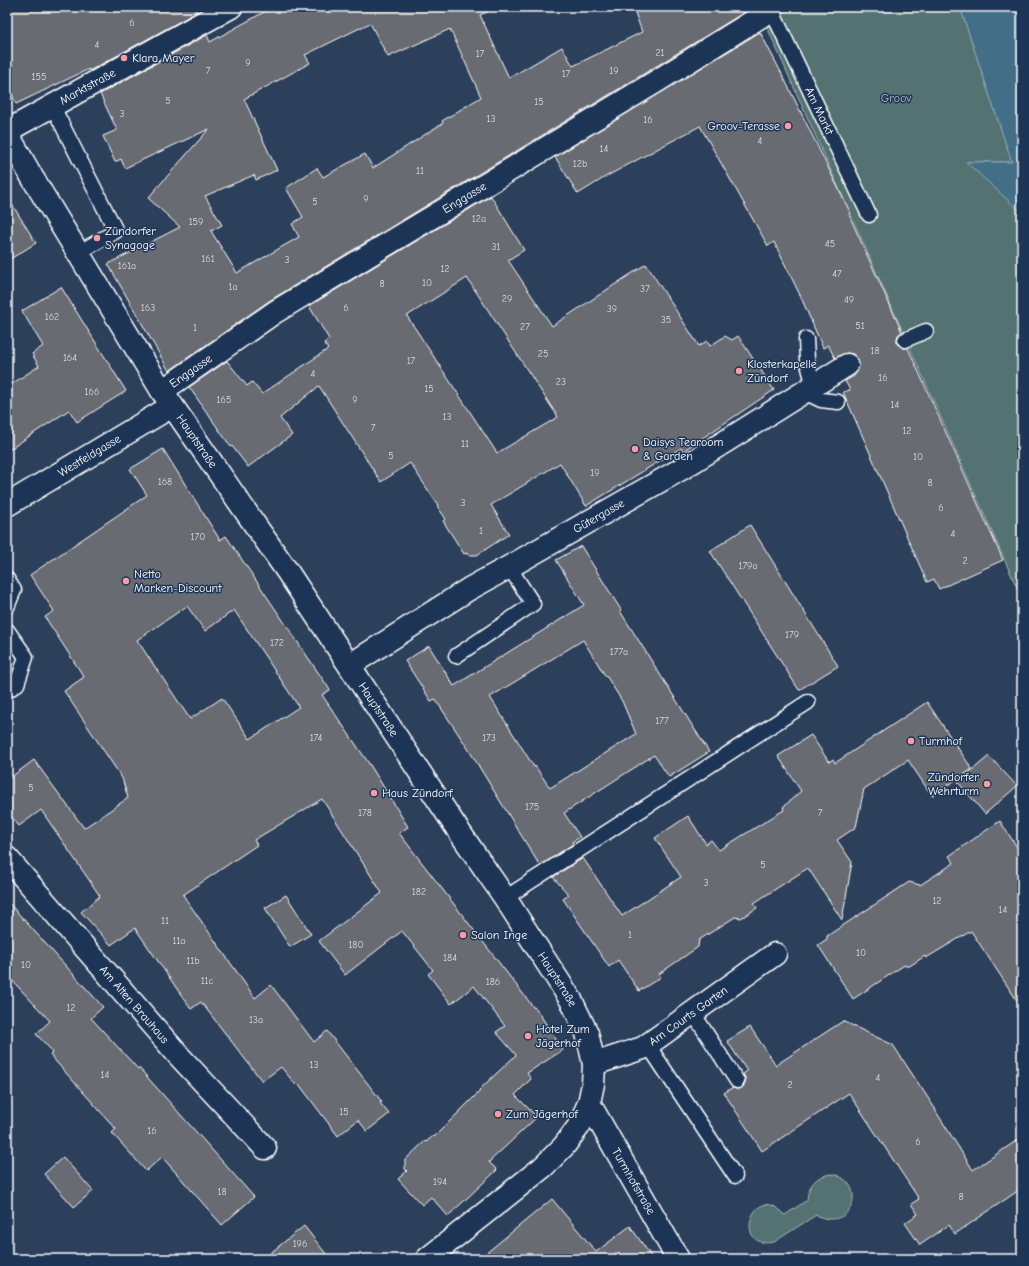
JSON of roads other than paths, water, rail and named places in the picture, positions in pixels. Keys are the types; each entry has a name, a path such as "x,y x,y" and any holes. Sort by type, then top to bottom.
{"street":[{"name":"Marktstraße","path":"7,132 52,105 231,7"},
{"name":"Enggasse","path":"167,399 274,312 652,84 771,8"},
{"name":"Hauptstraße","path":"7,132 78,253 167,399 274,552 454,824 505,898 571,1000 587,1032 594,1064 593,1084 589,1103 579,1126 564,1146 543,1167 427,1259"},
{"name":"Gütergasse","path":"350,665 469,588 509,567 683,468 847,365"},
{"name":"Westfeldgasse","path":"7,505 167,399"},
{"name":"Am Alten Brauhaus","path":"7,858 180,1056 265,1148"},
{"name":"Am Courts Garten","path":"594,1064 648,1045 775,954"},
{"name":"Turmhofstraße","path":"589,1103 678,1259"}],"lane":[{"name":"Am Markt","path":"771,8 869,215"},
{"path":"52,105 116,231 78,253"},
{"path":"905,340 926,331"},
{"path":"806,340 809,390 821,400 838,402"},
{"path":"456,656 533,604 509,567"},
{"path":"7,579 14,590 7,607"},
{"path":"7,630 26,657 17,684 7,691"},
{"path":"505,898 808,702"},
{"path":"693,1013 737,1081"},
{"path":"648,1045 736,1176"}],"water":[{"path":"960,7 1022,7 1022,213 966,162 1012,162"}],"place":[{"name":"Klara Mayer","path":"124,58"},
{"name":"Groov-Terasse","path":"788,126"},
{"name":"Zündorfer Synagoge","path":"97,238"},
{"name":"Klosterkapelle Zündorf","path":"739,371"},
{"name":"Daisys Tearoom & Garden","path":"635,449"},
{"name":"Netto Marken-Discount","path":"126,581"},
{"name":"Turmhof","path":"911,741"},
{"name":"Zündorfer Wehrturm","path":"987,784"},
{"name":"Haus Zündorf","path":"374,793"},
{"name":"Salon Inge","path":"463,935"},
{"name":"Hotel Zum Jägerhof","path":"528,1036"},
{"name":"Zum Jägerhof","path":"498,1114"}],"park label":[{"name":"Groov","path":"896,98"}]}
